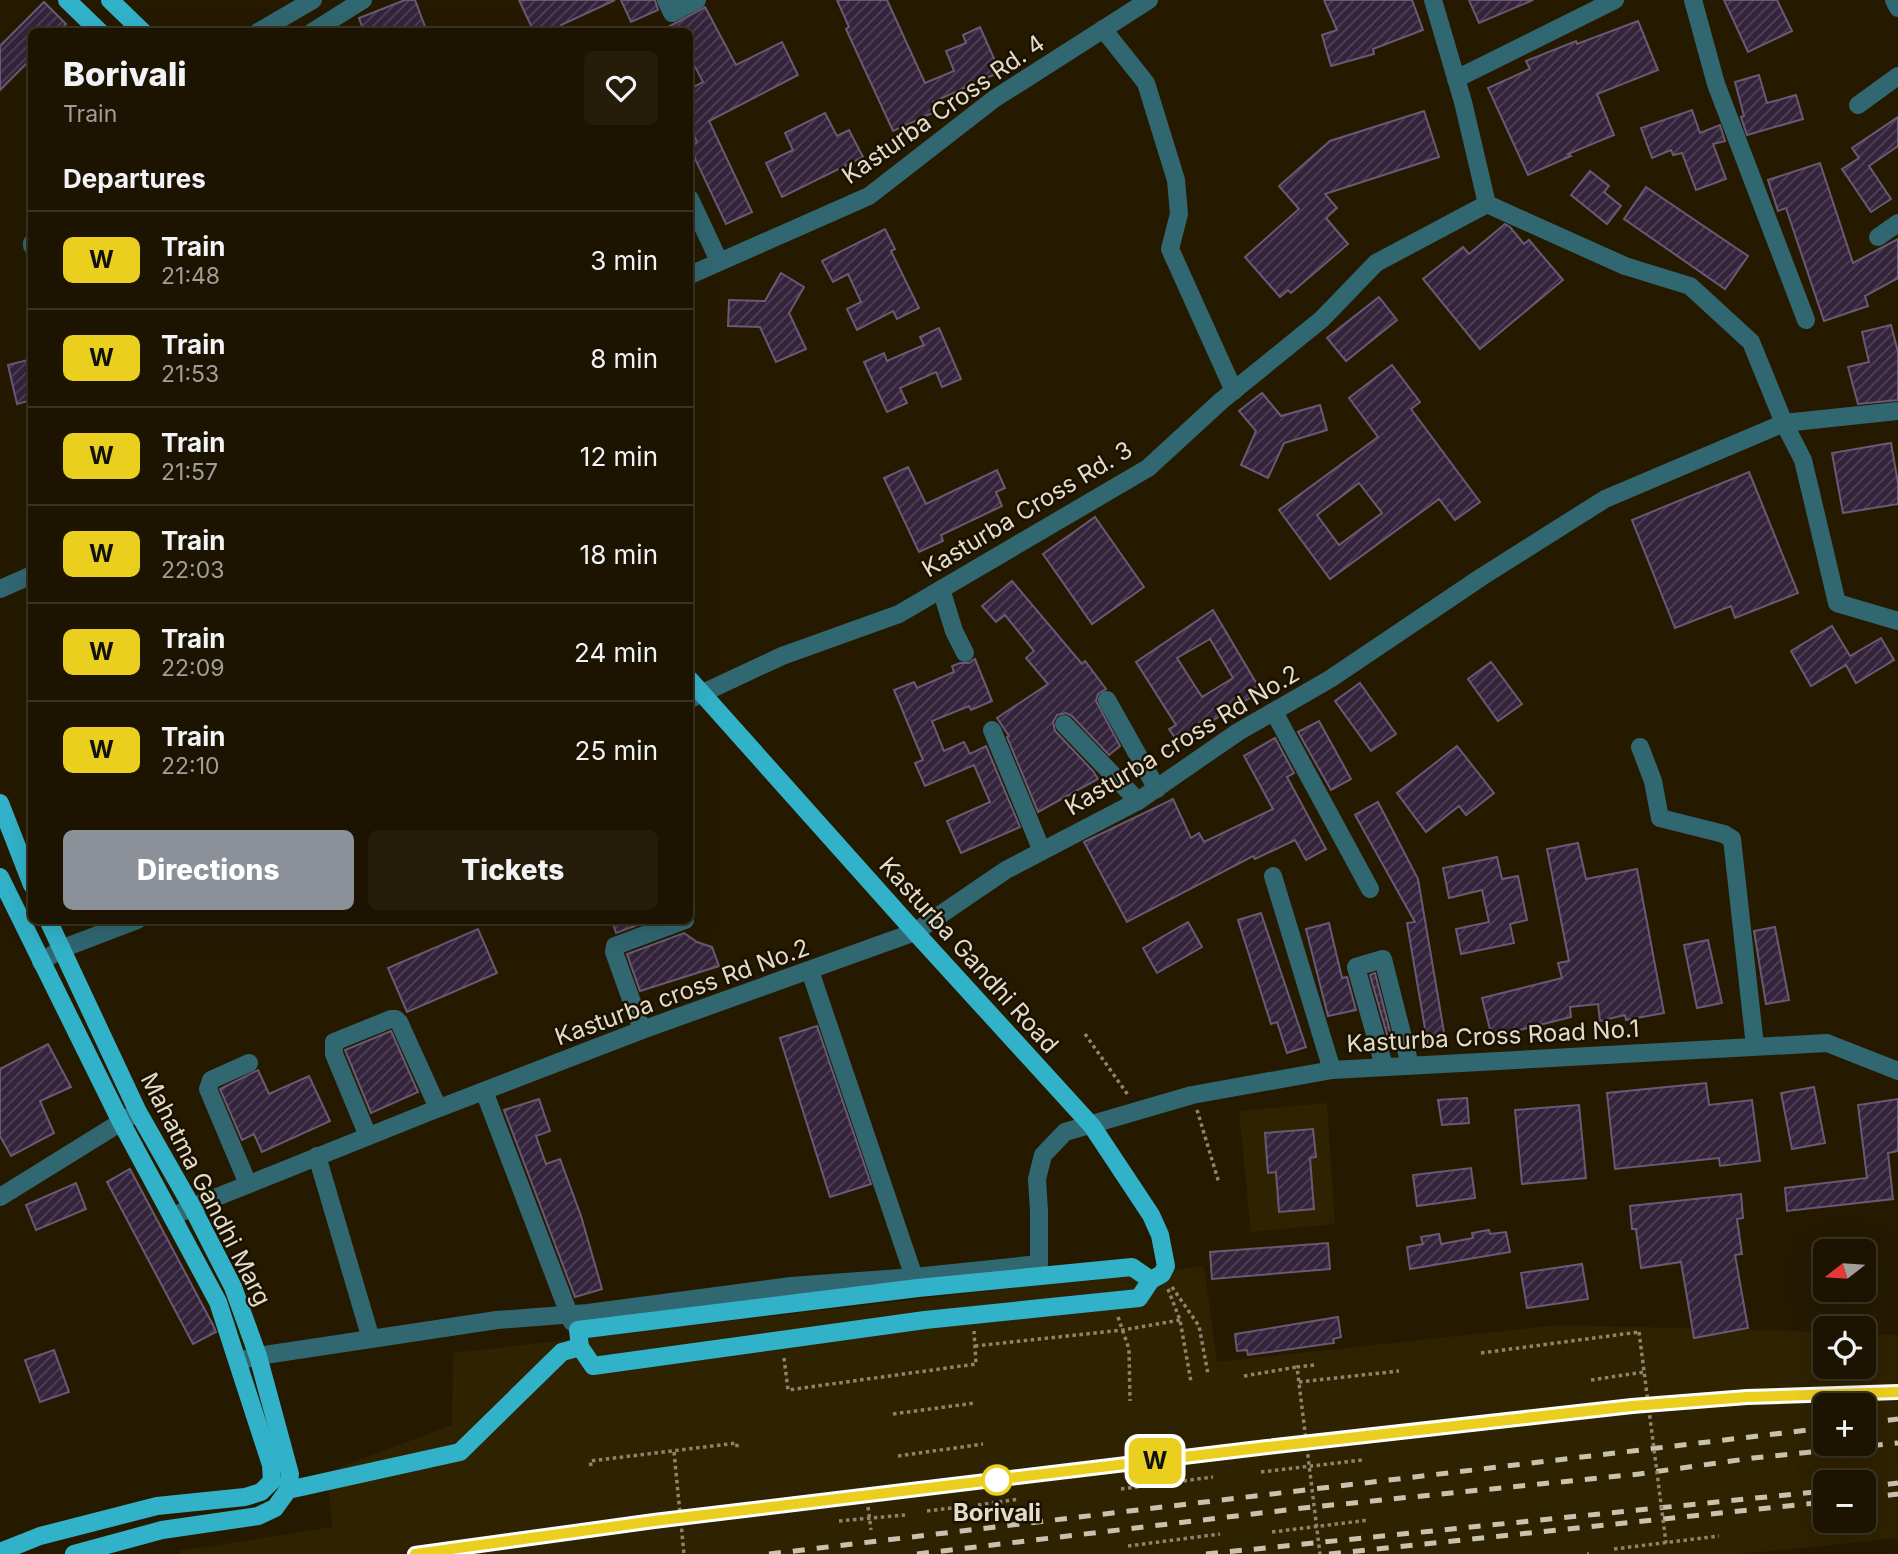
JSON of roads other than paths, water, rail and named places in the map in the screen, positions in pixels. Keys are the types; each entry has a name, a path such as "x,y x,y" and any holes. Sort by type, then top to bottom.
{"main road":[{"path":"67,0 96,28"},
{"path":"110,0 139,28"},
{"name":"Kasturba Gandhi Road","path":"693,691 1092,1126 1151,1215 1166,1266 1157,1277"},
{"path":"0,803 28,875"},
{"path":"0,877 121,1122 218,1301 271,1465 272,1481 261,1492 245,1497 157,1506 40,1536 3,1552"},
{"name":"Mahatma Gandhi Marg","path":"50,924 138,1112 192,1207 233,1287 258,1356 290,1474 288,1490"},
{"path":"75,1554 162,1530 258,1516 275,1508 288,1490 460,1452 562,1352 579,1339 918,1288 1132,1268 1157,1277 1139,1298 973,1315 593,1366 579,1339"},
{"path":"272,1481 288,1490"},
{"path":"157,1506 162,1530"}],"street":[{"path":"265,28 313,0"},
{"path":"318,28 363,0"},
{"path":"666,0 672,13 697,0"},
{"name":"Kasturba Cross Rd. 4","path":"693,274 869,196 994,99 1149,0"},
{"path":"1433,0 1487,204 1625,266 1690,286 1751,342 1784,423 1803,460 1837,603 1898,621"},
{"path":"1456,79 1615,0"},
{"path":"1693,0 1716,84 1806,320"},
{"path":"1894,0 1898,8"},
{"path":"1103,29 1146,83 1175,180 1179,214 1170,249 1234,391"},
{"path":"1858,105 1898,76"},
{"name":"Kasturba Cross Rd. 3","path":"693,691 899,614 1148,468 1234,391 1322,319 1376,263 1487,204"},
{"path":"693,205 719,261"},
{"path":"1878,237 1898,223"},
{"name":"Kasturba cross Rd No.2","path":"172,1217 438,1108 642,1030 915,932 1006,870 1138,802 1238,732 1330,679 1483,576 1605,499 1784,423 1898,411"},
{"path":"0,589 28,577"},
{"path":"941,589 954,631 965,653"},
{"path":"1107,701 1157,789"},
{"path":"1274,712 1370,889"},
{"path":"1064,724 1138,802"},
{"path":"992,730 1042,851"},
{"path":"1640,747 1653,781 1660,818 1724,834 1732,839 1755,1046"},
{"path":"1273,876 1332,1070"},
{"path":"41,962 61,949 127,924"},
{"path":"642,1030 614,952 615,946 675,924"},
{"path":"1384,1066 1356,967 1383,960 1410,1065"},
{"path":"239,1361 497,1320 568,1315 791,1286 914,1277 810,971"},
{"path":"368,1136 334,1054 334,1042 391,1019 399,1022 438,1108"},
{"name":"Kasturba Cross Road No.1","path":"914,1277 1038,1264 1037,1179 1042,1155 1065,1132 1192,1095 1332,1070 1827,1043 1898,1071"},
{"path":"248,1184 208,1089 211,1080 249,1063"},
{"path":"484,1091 579,1339"},
{"path":"0,1196 138,1112"},
{"path":"317,1156 370,1339"}],"railway":[{"path":"415,1554 654,1521 1632,1406 1747,1397 1898,1392"},
{"path":"1876,1422 1898,1419"},
{"path":"769,1554 1813,1429"},
{"path":"917,1554 1303,1508 1639,1474 1753,1458 1898,1443"},
{"path":"1876,1486 1898,1483"},
{"path":"1206,1554 1813,1492"},
{"path":"1876,1497 1898,1494"},
{"path":"1329,1554 1813,1503"}],"train":[{"name":"W","path":"415,1554 654,1521 1632,1406 1747,1397 1898,1392"}],"place":[{"name":"Borivali","path":"997,1480"}]}
